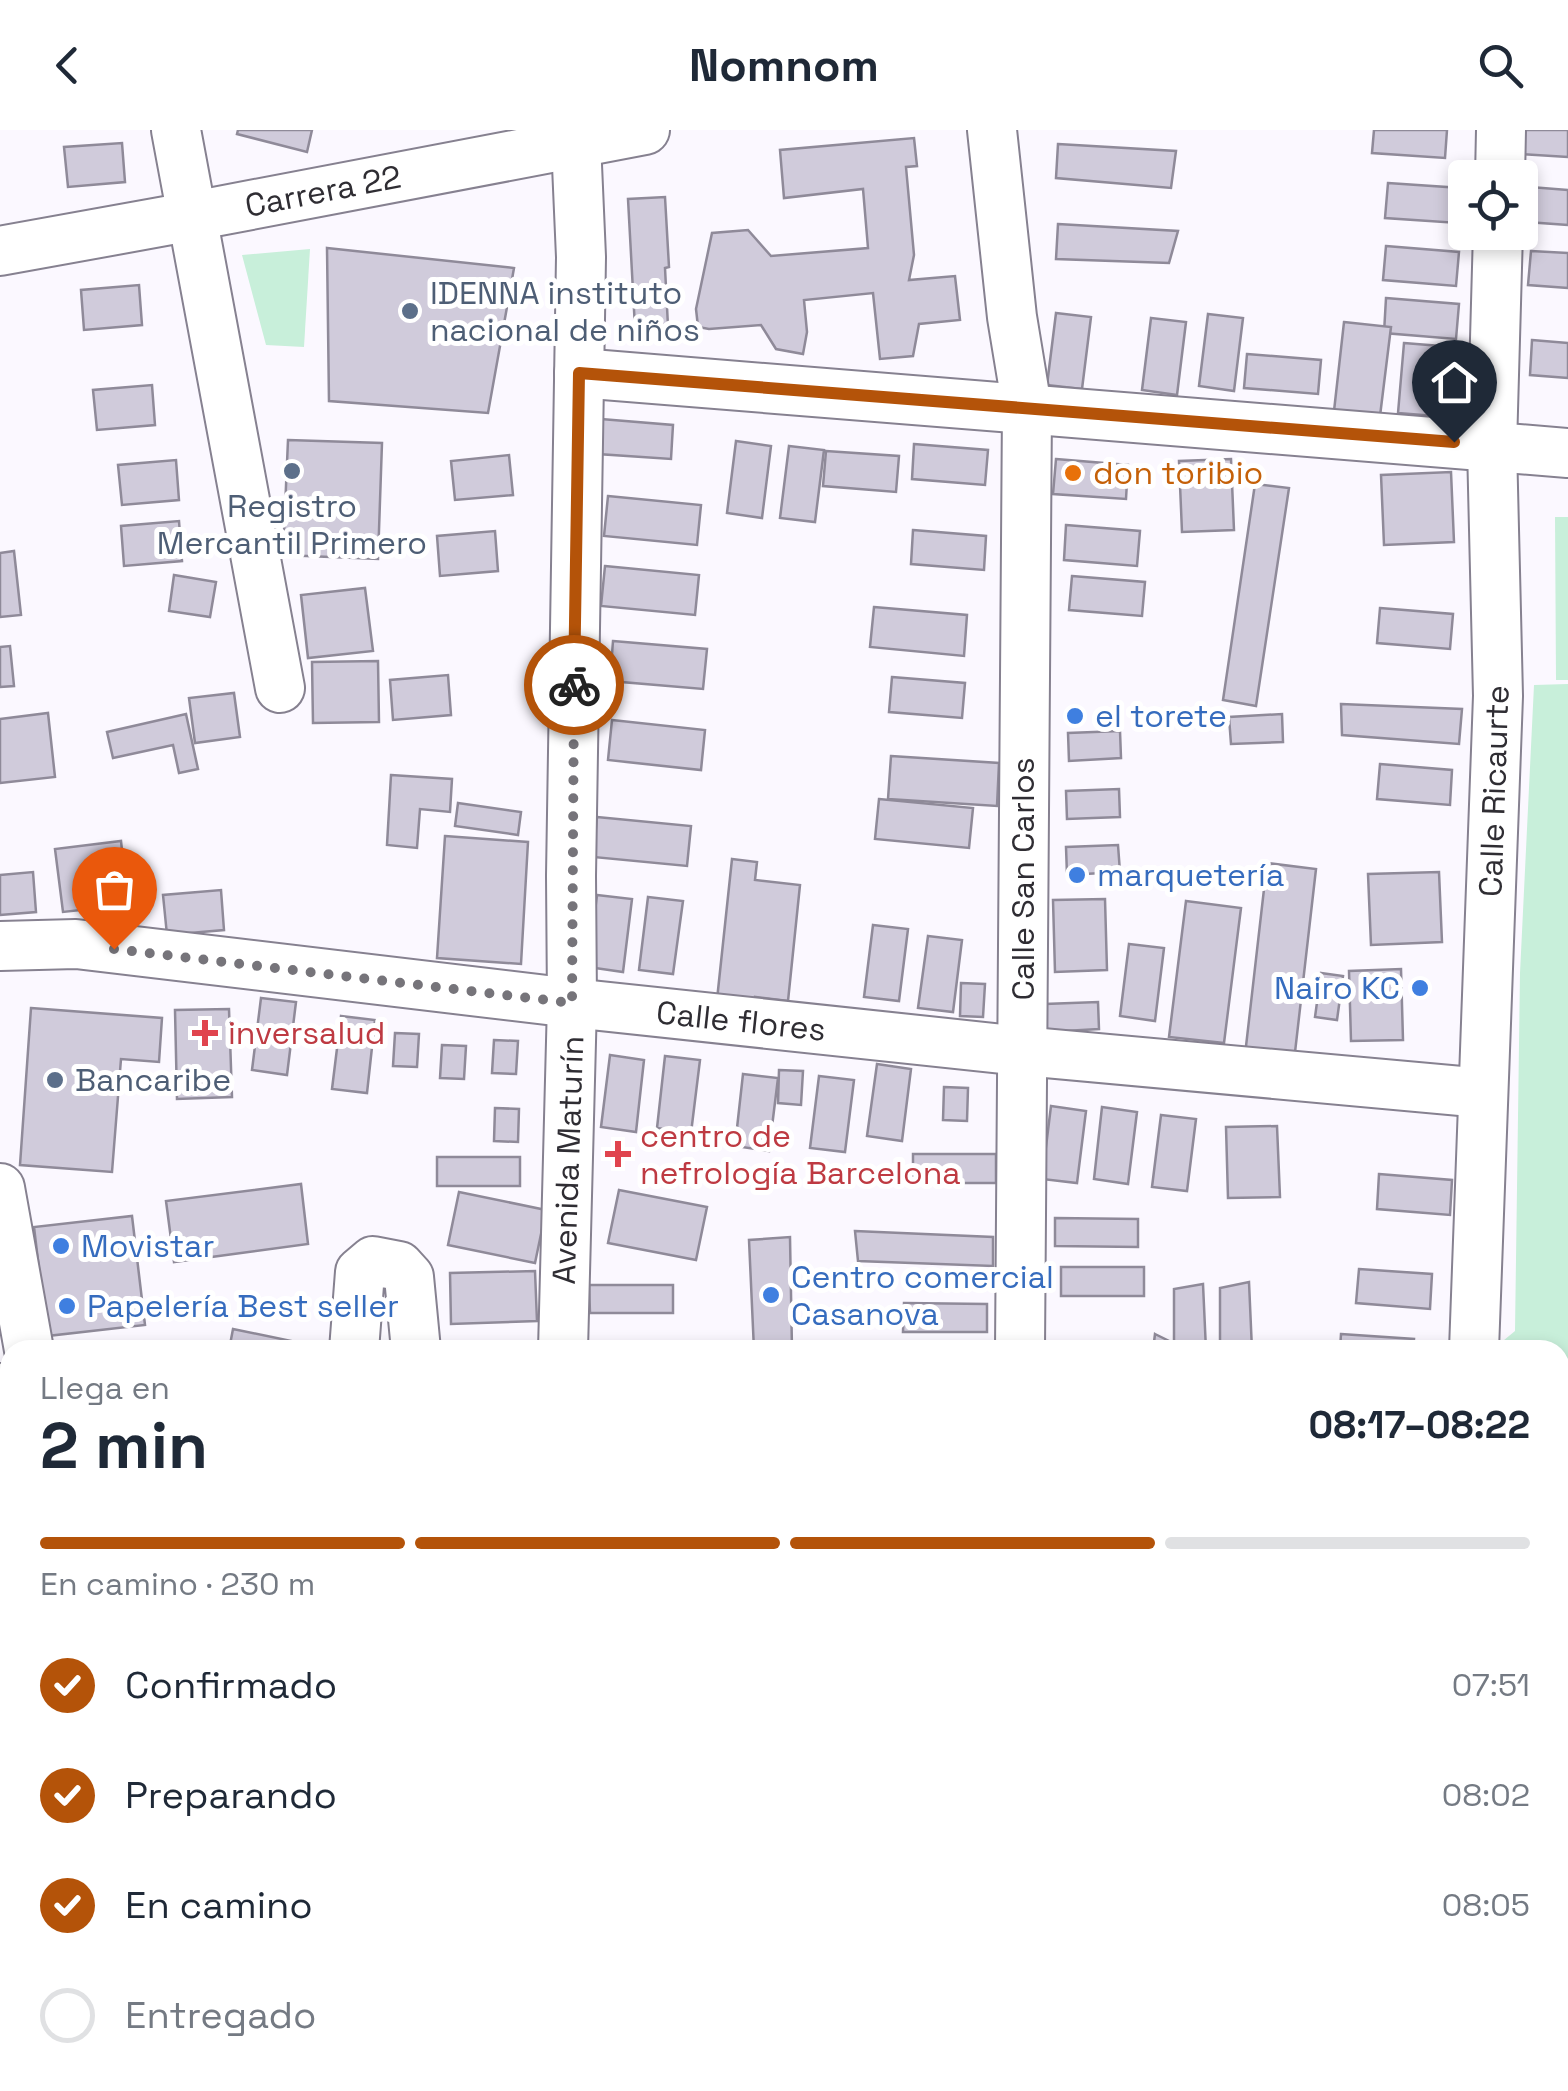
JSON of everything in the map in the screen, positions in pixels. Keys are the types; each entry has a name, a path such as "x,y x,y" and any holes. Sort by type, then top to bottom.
{"street":[{"path":"176,130 280,688"},
{"name":"Carrera 22","path":"0,250 194,216 574,136 644,130"},
{"path":"992,130 1012,316 1027,408"},
{"path":"1500,160 1501,130"},
{"name":"Avenida Maturín","path":"562,1340 572,1003 579,373 580,257 574,136"},
{"name":"Calle Ricaurte","path":"1474,1340 1498,696 1492,446 1497,250"},
{"path":"579,373 1568,454"},
{"name":"Calle San Carlos","path":"1020,1340 1027,408"},
{"name":"Calle flores","path":"0,946 76,944 1022,1051 1483,1093"},
{"path":"0,1188 27,1340"},
{"path":"355,1340 360,1272 373,1261 399,1266 409,1276 415,1340"}],"green space":[{"path":"310,249 304,347 266,345 242,255"},
{"path":"1555,517 1568,517 1568,680 1556,680"},
{"path":"1568,684 1568,1340 1504,1340 1515,1331 1520,973 1534,685"}],"building":[{"path":"238,130 312,130 307,152 237,134"},
{"path":"1374,130 1447,130 1445,158 1372,153"},
{"path":"1523,130 1568,130 1568,157 1522,154"},
{"path":"914,138 917,166 906,167 914,255 909,280 955,276 960,320 919,324 913,356 880,359 873,293 804,300 807,332 803,354 776,349 761,325 698,327 696,309 712,233 748,230 771,256 868,248 863,189 784,198 780,150"},
{"path":"122,143 125,182 68,187 64,147"},
{"path":"1058,144 1176,151 1171,188 1056,178"},
{"path":"1388,183 1448,187 1448,222 1385,218"},
{"path":"1538,188 1568,190 1568,225 1538,223"},
{"path":"665,197 668,326 635,328 628,199"},
{"path":"1058,224 1178,231 1169,263 1056,259"},
{"path":"1386,246 1459,252 1456,286 1383,280"},
{"path":"327,248 514,268 488,413 329,401"},
{"path":"1531,251 1568,253 1568,288 1528,285"},
{"path":"139,285 142,325 84,330 81,290"},
{"path":"1386,298 1459,304 1456,339 1384,333"},
{"path":"1056,313 1091,317 1082,389 1047,385"},
{"path":"1208,314 1243,318 1234,391 1199,386"},
{"path":"1151,318 1186,322 1177,395 1142,390"},
{"path":"1344,322 1391,327 1380,416 1334,411"},
{"path":"1532,340 1568,343 1568,378 1530,375"},
{"path":"1404,343 1465,348 1460,418 1398,413"},
{"path":"1247,354 1321,360 1318,394 1244,388"},
{"path":"152,385 155,425 97,430 93,390"},
{"path":"601,419 673,425 671,459 598,454"},
{"path":"288,440 382,443 378,559 283,555"},
{"path":"736,441 771,446 762,518 727,513"},
{"path":"914,444 988,450 985,485 912,479"},
{"path":"789,446 824,450 815,522 780,518"},
{"path":"826,451 899,456 896,492 823,486"},
{"path":"509,455 513,495 455,500 451,461"},
{"path":"1056,459 1128,465 1126,499 1053,494"},
{"path":"1231,459 1234,530 1182,532 1179,461"},
{"path":"176,460 179,500 122,505 118,465"},
{"path":"1451,472 1454,542 1384,545 1381,475"},
{"path":"1255,484 1289,488 1256,706 1223,700"},
{"path":"608,496 701,505 697,545 604,536"},
{"path":"179,521 182,561 124,566 121,526"},
{"path":"1066,525 1140,531 1137,566 1064,560"},
{"path":"913,530 986,536 984,570 911,564"},
{"path":"495,531 498,571 440,576 437,536"},
{"path":"14,551 21,615 0,617 0,553"},
{"path":"605,566 699,575 695,615 601,606"},
{"path":"174,575 216,582 210,617 169,611"},
{"path":"1072,576 1145,582 1142,616 1069,610"},
{"path":"365,588 373,651 308,658 301,595"},
{"path":"874,607 967,615 964,656 870,647"},
{"path":"1380,608 1453,614 1450,649 1377,643"},
{"path":"613,641 707,649 703,689 610,681"},
{"path":"10,646 14,686 0,687 0,647"},
{"path":"378,661 379,722 313,723 312,662"},
{"path":"448,675 451,715 393,720 390,680"},
{"path":"892,677 965,683 962,718 889,712"},
{"path":"234,693 240,737 195,743 189,698"},
{"path":"1341,704 1462,709 1459,744 1342,735"},
{"path":"48,713 55,777 0,783 0,719"},
{"path":"186,714 198,769 179,773 173,745 113,758 107,732"},
{"path":"1282,714 1283,742 1231,744 1229,717"},
{"path":"612,720 705,730 701,770 608,760"},
{"path":"1120,731 1121,758 1069,761 1068,733"},
{"path":"891,756 999,763 997,806 888,799"},
{"path":"1380,764 1452,770 1450,805 1377,799"},
{"path":"391,775 452,779 450,812 420,809 417,848 387,845"},
{"path":"1119,789 1120,817 1067,819 1066,791"},
{"path":"879,799 973,808 969,848 875,839"},
{"path":"458,803 521,812 518,835 455,826"},
{"path":"597,817 691,826 687,866 593,857"},
{"path":"445,836 528,842 521,964 437,958"},
{"path":"121,841 128,905 63,912 55,849"},
{"path":"1118,845 1120,872 1067,875 1066,847"},
{"path":"732,859 757,862 755,880 800,885 788,1001 755,997 753,1013 716,1009"},
{"path":"1267,863 1316,869 1294,1061 1245,1055"},
{"path":"33,872 36,912 0,915 0,875"},
{"path":"1439,872 1442,942 1371,945 1368,874"},
{"path":"221,890 224,930 167,935 163,895"},
{"path":"597,895 632,899 623,972 588,967"},
{"path":"648,897 683,901 673,974 639,970"},
{"path":"1105,899 1107,970 1055,972 1053,900"},
{"path":"1186,901 1241,908 1224,1043 1169,1037"},
{"path":"873,925 908,929 899,1001 864,997"},
{"path":"928,936 962,940 953,1012 918,1008"},
{"path":"1129,944 1164,948 1155,1021 1120,1016"},
{"path":"1401,969 1403,1040 1351,1041 1349,971"},
{"path":"1321,973 1343,976 1337,1020 1315,1017"},
{"path":"961,983 985,984 983,1017 960,1016"},
{"path":"261,998 296,1002 287,1075 252,1070"},
{"path":"1098,1002 1099,1029 1047,1032 1045,1004"},
{"path":"31,1008 162,1018 159,1062 121,1059 112,1172 20,1165"},
{"path":"229,1009 232,1097 177,1099 175,1010"},
{"path":"341,1016 375,1020 367,1093 332,1089"},
{"path":"395,1033 419,1034 417,1067 393,1066"},
{"path":"494,1040 518,1041 516,1074 492,1073"},
{"path":"442,1045 466,1046 464,1079 440,1078"},
{"path":"610,1055 644,1060 636,1132 601,1127"},
{"path":"665,1056 700,1060 691,1133 657,1128"},
{"path":"877,1064 911,1069 902,1141 867,1136"},
{"path":"779,1070 803,1071 801,1105 778,1103"},
{"path":"743,1074 778,1078 769,1151 735,1146"},
{"path":"819,1076 854,1080 845,1152 810,1148"},
{"path":"944,1087 968,1088 967,1121 943,1120"},
{"path":"1051,1106 1086,1111 1077,1183 1042,1179"},
{"path":"1102,1107 1137,1112 1128,1184 1094,1179"},
{"path":"495,1108 519,1109 518,1142 494,1141"},
{"path":"1161,1115 1196,1119 1187,1191 1152,1187"},
{"path":"1277,1126 1280,1197 1228,1198 1226,1127"},
{"path":"913,1154 996,1154 996,1183 913,1183"},
{"path":"437,1157 520,1157 520,1186 437,1186"},
{"path":"1379,1174 1452,1180 1450,1215 1377,1209"},
{"path":"301,1184 308,1244 174,1262 166,1201"},
{"path":"619,1190 707,1207 696,1260 608,1243"},
{"path":"459,1192 546,1210 535,1263 448,1245"},
{"path":"132,1216 145,1325 47,1336 34,1227"},
{"path":"1055,1218 1138,1219 1138,1247 1055,1246"},
{"path":"855,1231 993,1237 993,1266 858,1261"},
{"name":"Centro comercial Casanova","path":"790,1237 792,1340 754,1340 749,1240"},
{"path":"1061,1267 1144,1267 1144,1296 1061,1296"},
{"path":"1359,1269 1432,1274 1430,1309 1356,1303"},
{"path":"535,1271 537,1321 451,1324 450,1273"},
{"path":"1249,1282 1252,1340 1220,1340 1220,1288"},
{"path":"1203,1284 1206,1340 1174,1340 1174,1289"},
{"path":"589,1285 673,1285 673,1313 590,1313"},
{"path":"904,1303 987,1304 987,1332 903,1332"},
{"path":"233,1329 286,1340 231,1340"},
{"path":"1341,1334 1414,1339 1414,1340 1341,1340"}],"way so far":[{"path":"114,949 572,1003 574,685"}],"place":[{"name":"IDENNA instituto nacional de niños","path":"410,311"},
{"name":"Registro Mercantil Primero","path":"292,471"},
{"name":"don toribio","path":"1073,473"},
{"name":"el torete","path":"1075,716"},
{"name":"marquetería","path":"1077,875"},
{"name":"Nairo KC","path":"1420,988"},
{"name":"inversalud","path":"205,1033"},
{"name":"Bancaribe","path":"55,1080"},
{"name":"centro de nefrología Barcelona","path":"618,1154"},
{"name":"Movistar","path":"61,1246"},
{"name":"Centro comercial Casanova","path":"771,1295"},
{"name":"Papelería Best seller","path":"67,1306"}],"route":[{"path":"574,685 579,373 1454,442"}]}
